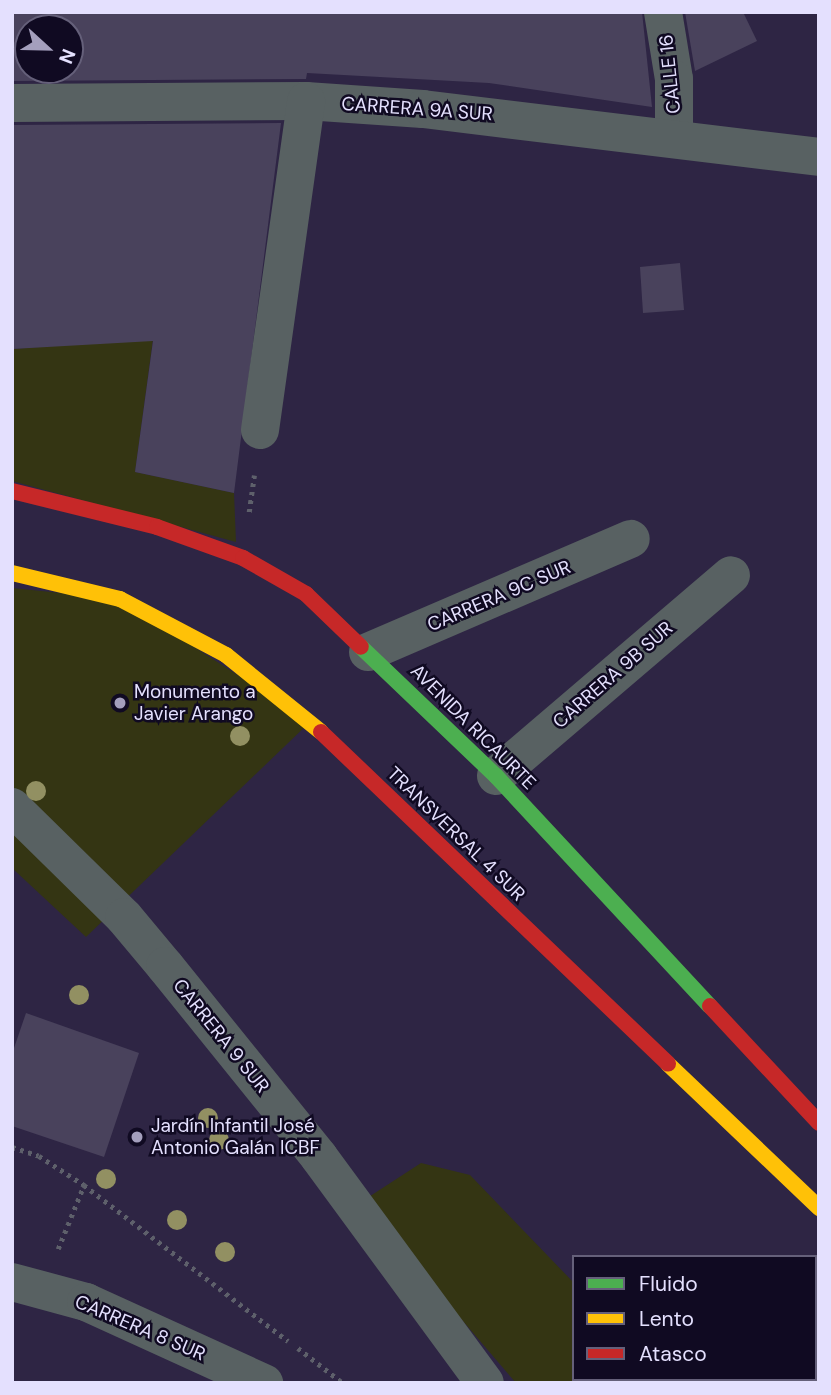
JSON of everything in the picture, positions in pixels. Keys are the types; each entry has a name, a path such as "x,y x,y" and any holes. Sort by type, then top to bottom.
{"main road":[{"name":"AVENIDA RICAURTE","path":"12,491 157,527 243,558 306,594 496,776 819,1123"},
{"name":"TRANSVERSAL 4 SUR","path":"12,573 120,599 226,655 310,722 819,1208"}],"street":[{"name":"CALLE 16","path":"663,12 674,79 674,137"},
{"name":"CARRERA 9A SUR","path":"12,103 306,101 492,114 819,157"},
{"path":"260,429 306,101"},
{"name":"CARRERA 9C SUR","path":"368,652 631,539"},
{"name":"CARRERA 9B SUR","path":"496,776 731,575"},
{"name":"CARRERA 9 SUR","path":"12,807 124,917 165,966 319,1157 485,1383"},
{"name":"CARRERA 8 SUR","path":"27,1286 86,1302 264,1383"}],"path":[{"path":"243,558 260,429"},
{"path":"12,1147 39,1156 84,1185 343,1383"},
{"path":"27,1286 84,1185"}],"shaded area":[{"path":"153,339 135,472 234,493 236,542 12,481 12,349"},
{"path":"12,588 120,599 310,722 86,937 12,868"},
{"path":"421,1163 470,1175 572,1281 572,1381 611,1381 516,1383 361,1202"}],"building":[{"path":"12,12 642,12 652,107 489,83 307,73 306,79 84,81 84,14 14,14 14,81"},
{"path":"685,12 743,12 757,41 695,71"},
{"path":"281,123 234,493 135,472 153,341 12,349 12,125"},
{"path":"680,263 684,310 643,313 640,267"},
{"path":"26,1013 139,1053 104,1157 12,1126 12,1054"}],"traffic: fast":[{"path":"361,647 496,776 710,1006"}],"traffic: slow":[{"path":"12,573 120,599 226,655 321,732"},
{"path":"668,1064 819,1208"}],"traffic: jam":[{"path":"12,491 157,527 243,558 306,594 361,647"},
{"path":"321,732 668,1064"},
{"path":"710,1006 819,1123"}],"place":[{"name":"Monumento a Javier Arango","path":"120,703"},
{"name":"Jardín Infantil José Antonio Galán ICBF","path":"137,1137"}]}
